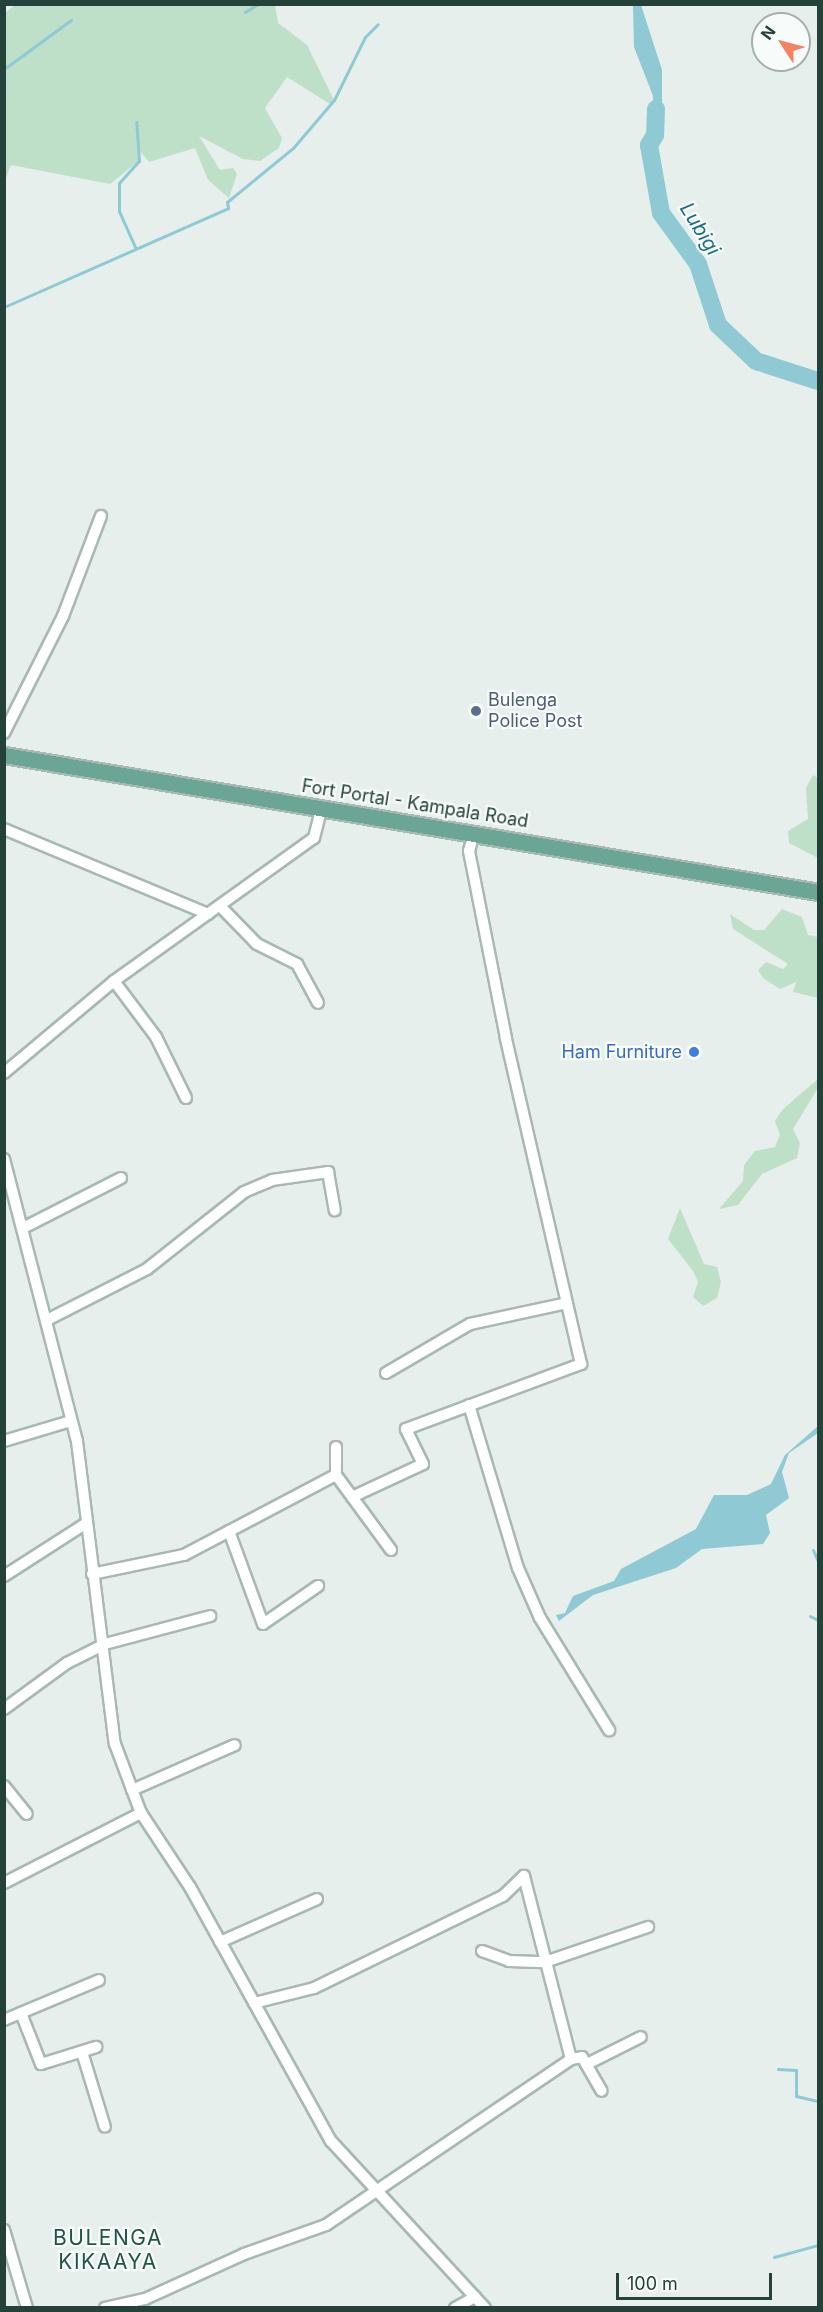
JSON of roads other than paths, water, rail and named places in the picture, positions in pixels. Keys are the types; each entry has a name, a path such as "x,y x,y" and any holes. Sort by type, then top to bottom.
{"main road":[{"name":"Fort Portal - Kampala Road","path":"4,755 819,892"}],"street":[{"path":"4,733 63,616 101,516"},
{"path":"4,1073 114,981 314,838 321,809"},
{"path":"4,829 208,914"},
{"path":"352,1497 423,1464 406,1429 581,1364 503,1026 469,851 474,833"},
{"path":"220,906 257,944 297,964 318,1003"},
{"path":"114,981 156,1037 186,1098"},
{"path":"4,1159 47,1320 48,1342 71,1421 92,1574 105,1644 115,1744 141,1813 220,1942 331,2141 378,2187 485,2307"},
{"path":"47,1320 147,1269 244,1192 272,1180 328,1172 335,1210"},
{"path":"23,1228 121,1178"},
{"path":"386,1373 470,1324 567,1303"},
{"path":"469,1406 518,1568 540,1618 609,1730"},
{"path":"4,1441 71,1421"},
{"path":"336,1447 336,1474 391,1550"},
{"path":"92,1574 184,1555 336,1474"},
{"path":"4,1576 85,1524"},
{"path":"229,1531 263,1624 318,1586"},
{"path":"4,1709 67,1663 105,1644 210,1616"},
{"path":"132,1790 235,1745"},
{"path":"4,1785 27,1814"},
{"path":"4,1883 141,1813"},
{"path":"254,2003 314,1988 503,1896 524,1876 571,2059"},
{"path":"220,1942 317,1899"},
{"path":"482,1951 509,1961 545,1962 648,1927"},
{"path":"4,2020 99,1980"},
{"path":"21,2013 41,2064 96,2047"},
{"path":"588,2064 642,2037"},
{"path":"82,2052 105,2127"},
{"path":"105,2307 145,2299 244,2254 326,2225 378,2187 571,2059 582,2057 602,2091"},
{"path":"4,2230 27,2307"},
{"path":"455,2307 475,2297"}],"water":[{"path":"633,5 641,5 662,70 662,125 655,132 653,96 634,47"},
{"path":"732,343 792,371 818,376 818,384 799,374 793,381 775,370 756,371"},
{"path":"818,1426 818,1433 789,1453 782,1472 789,1498 766,1515 770,1533 763,1544 702,1549 676,1568 593,1595 559,1621 556,1615 565,1613 573,1596 614,1581 621,1569 696,1529 714,1495 747,1495 771,1484 785,1455"}],"waterway":[{"path":"245,12 258,4"},
{"path":"4,69 71,20"},
{"path":"4,307 228,208 227,202 293,148 334,100 365,37 378,24"},
{"name":"Lubigi","path":"656,109 655,135 649,145 661,213 698,264 718,325 756,361 818,381"},
{"path":"135,247 119,211 119,183 139,161 136,122"},
{"path":"813,1550 818,1561"},
{"path":"810,1616 818,1620"},
{"path":"778,2069 796,2070 796,2096 818,2101"},
{"path":"774,2257 818,2245"}],"place":[{"name":"Bulenga Police Post","path":"476,711"},
{"name":"Ham Furniture","path":"694,1052"}],"district":[{"name":"BULENGA KIKAAYA","path":"108,2250"}]}
